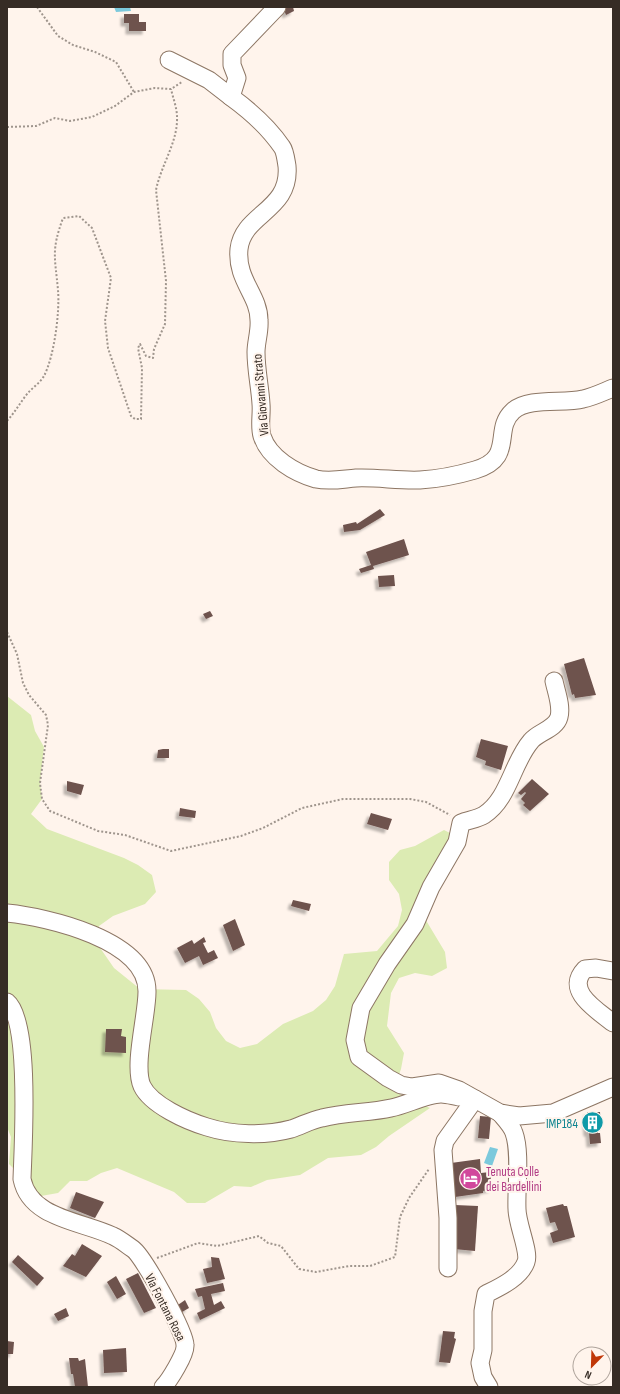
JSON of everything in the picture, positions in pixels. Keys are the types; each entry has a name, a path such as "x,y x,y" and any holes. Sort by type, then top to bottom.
{"street":[{"path":"230,97 237,78 232,65 232,54 277,7"},
{"name":"Via Giovanni Strato","path":"169,60 209,80 243,106 284,148 287,165 286,183 280,198 254,223 244,235 239,247 239,267 246,287 258,309 259,322 256,351 261,402 261,434 269,450 275,456 297,472 323,480 358,478 421,480 473,471 489,465 498,455 507,418 515,409 522,405 536,403 558,403 583,400 613,388"},
{"path":"554,681 559,709 559,718 553,726 532,739 520,756 504,794 484,815 461,823 457,842 431,887 415,924 387,964 361,1008 356,1040 360,1057 388,1078 401,1085 412,1087 439,1083 458,1090 500,1113 519,1116 553,1113 613,1087"},
{"path":"7,913 28,915 74,927 116,946 134,961 145,977 147,992 140,1069 141,1084 147,1095 168,1110 207,1127 256,1135 290,1129 322,1118 390,1108 440,1094 475,1099"},
{"path":"613,971 596,968 585,969 580,974 577,982 579,990 586,1001 613,1023"},
{"name":"Via Fontana Rosa","path":"7,1002 10,1005 18,1023 25,1092 22,1179 24,1188 29,1197 48,1211 113,1236 135,1251 157,1284 184,1336 186,1347 169,1381 162,1387"},
{"path":"448,1268 448,1218 443,1150 445,1141 475,1099"},
{"path":"489,1387 483,1377 480,1363 483,1350 483,1310 486,1294 505,1284 519,1273 526,1263 528,1254 520,1230 517,1209 518,1182 514,1133 500,1113"}],"path":[{"path":"37,7 58,36 73,45 95,52 116,62 134,92"},
{"path":"7,126 36,126 55,118 70,121 92,117 115,106 134,92 155,88 170,89 177,117 172,146 159,176 156,190 166,281 165,324 154,349 153,358 146,356 140,344 138,348 142,368 141,419 135,419 131,416 108,348 105,321 111,278 92,228 79,216 63,218 56,238 54,258 58,291 58,320 49,363 43,378 28,393 7,421"},
{"path":"7,632 17,654 23,683 29,695 46,715 48,725 40,783 42,799 50,811 98,831 125,835 171,851 241,836 263,828 302,808 343,799 410,799 426,802 444,810 461,823"},
{"path":"146,1268 157,1258 198,1243 217,1246 259,1236 268,1243 281,1246 298,1269 316,1272 348,1266 370,1266 395,1257 400,1217 409,1198 443,1150"}],"green space":[{"path":"7,696 31,715 35,731 44,747 40,783 42,799 31,814 47,829 124,858 138,865 152,875 156,892 145,904 113,916 99,926 96,942 114,968 140,989 186,990 199,999 210,1012 216,1028 226,1041 240,1048 257,1044 283,1024 313,1011 326,1000 335,986 344,954 377,951 398,926 402,910 399,894 389,880 389,862 400,850 415,846 444,830 458,837 418,907 445,952 447,968 432,976 415,973 399,978 391,993 387,1026 404,1053 401,1069 393,1091 430,1108 389,1136 376,1147 361,1155 328,1158 300,1175 267,1180 251,1187 234,1186 205,1203 187,1203 174,1192 117,1168 101,1173 87,1181 70,1181 58,1193 41,1196 9,1164 11,1137 7,1127"}],"water":[{"path":"114,7 130,7 131,11 116,12"},
{"path":"490,1147 498,1149 492,1166 484,1163"}],"building":[{"path":"283,7 293,7 294,11 286,15"},
{"path":"124,14 139,14 139,22 146,22 146,31 129,31 129,23 124,23"},
{"path":"380,509 385,515 360,530 344,532 343,525 356,522 357,524"},
{"path":"404,539 409,555 373,566 374,569 361,573 359,569 371,565 366,552"},
{"path":"394,575 395,586 379,587 378,576"},
{"path":"210,611 213,616 206,619 203,614"},
{"path":"584,658 596,695 575,698 574,694 572,695 564,664"},
{"path":"481,739 508,746 501,770 485,765 486,761 476,757"},
{"path":"169,749 169,758 157,758 158,750"},
{"path":"532,779 549,794 530,811 523,805 525,803 521,799 526,793 525,792 521,795 518,793"},
{"path":"67,781 84,785 81,795 67,791"},
{"path":"180,808 196,811 195,818 179,816"},
{"path":"371,813 392,819 388,830 367,824"},
{"path":"293,900 311,904 309,911 291,906"},
{"path":"235,919 245,945 233,951 223,925"},
{"path":"204,937 206,942 203,943 208,953 214,950 218,958 203,965 199,956 185,963 177,948 192,940 194,944"},
{"path":"106,1029 122,1029 121,1036 126,1037 126,1053 105,1052"},
{"name":"IMP184","path":"587,1112 600,1112 601,1127 598,1127 598,1133 600,1133 601,1143 590,1144 589,1133 587,1133"},
{"path":"480,1116 491,1117 489,1139 478,1138"},
{"path":"480,1159 481,1173 490,1172 492,1189 483,1191 483,1193 455,1197 451,1163"},
{"path":"76,1192 104,1202 95,1218 70,1208"},
{"path":"563,1204 564,1206 567,1206 575,1237 553,1243 550,1233 558,1230 555,1222 550,1223 546,1208"},
{"path":"455,1205 478,1206 475,1251 454,1249"},
{"path":"82,1244 102,1256 86,1277 63,1266 72,1254 75,1256"},
{"path":"18,1255 44,1278 37,1286 12,1262"},
{"path":"211,1257 219,1258 225,1279 207,1283 203,1269 212,1267"},
{"path":"138,1273 156,1308 144,1313 126,1279"},
{"path":"116,1276 126,1294 117,1299 107,1282"},
{"path":"223,1283 225,1291 211,1294 214,1305 221,1301 225,1308 200,1320 197,1313 205,1309 202,1296 198,1297 195,1289"},
{"path":"185,1300 189,1308 182,1312 178,1305"},
{"path":"66,1308 69,1316 58,1321 54,1314"},
{"path":"443,1331 455,1332 454,1338 456,1339 450,1363 439,1362"},
{"path":"7,1341 14,1342 13,1354 7,1354"},
{"path":"126,1348 127,1372 104,1373 103,1350"},
{"path":"69,1358 78,1358 79,1361 85,1359 88,1387 75,1387 73,1374 71,1374"}],"place":[{"name":"IMP184","path":"593,1123"},
{"name":"Tenuta Colle dei Bardellini","path":"471,1178"}]}
